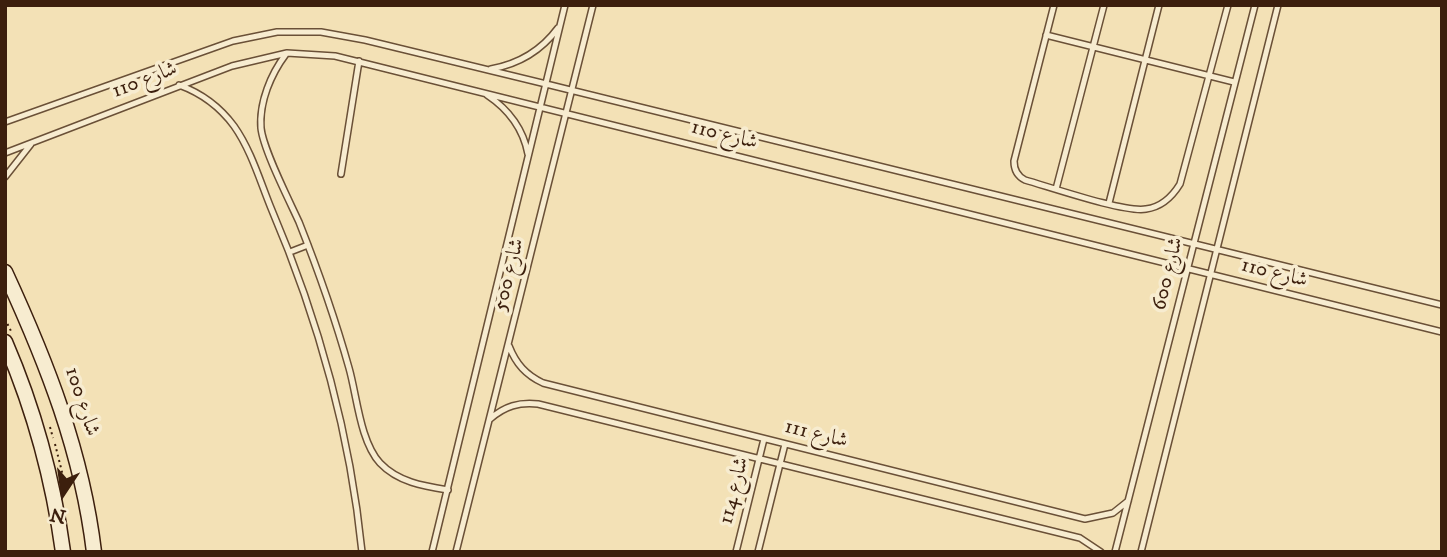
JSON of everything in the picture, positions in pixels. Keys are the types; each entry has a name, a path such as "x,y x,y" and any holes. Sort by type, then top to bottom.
{"street":[{"name":"شارع 100","path":"5,272 48,370 68,426 83,483 94,552"},
{"path":"5,342 41,444 63,552"}],"lane":[{"name":"شارع 500","path":"432,552 565,5"},
{"name":"شارع 500","path":"456,552 593,5"},
{"path":"1054,5 1014,165 1021,178 1135,210 1146,209 1166,201 1180,184 1228,5"},
{"path":"1056,189 1104,5"},
{"path":"1109,203 1159,5"},
{"name":"شارع 600","path":"1115,552 1255,5"},
{"name":"شارع 600","path":"1141,552 1278,5"},
{"path":"488,70 529,56 546,42 560,25"},
{"name":"شارع 110","path":"5,121 233,41 277,32 321,32 572,90 1442,305"},
{"path":"1046,35 1234,82"},
{"path":"287,53 279,63 267,89 261,130 308,245 338,332 368,442 373,454 389,472 424,486 448,490"},
{"name":"شارع 110","path":"5,153 232,66 287,53 311,53 359,61 1442,332"},
{"path":"341,174 359,61"},
{"path":"179,85 210,102 235,127 290,252 336,397 352,479 362,552"},
{"path":"481,92 498,103 512,118 523,136 529,156"},
{"path":"5,177 32,142"},
{"path":"290,252 308,245"},
{"name":"شارع 111","path":"509,346 518,365 543,383 764,439 1085,519 1113,513 1128,501"},
{"name":"شارع 111","path":"490,419 498,412 517,404 538,404 1080,538 1101,552"},
{"name":"شارع 114","path":"736,552 764,439"},
{"name":"شارع 114","path":"758,552 785,444"}]}
